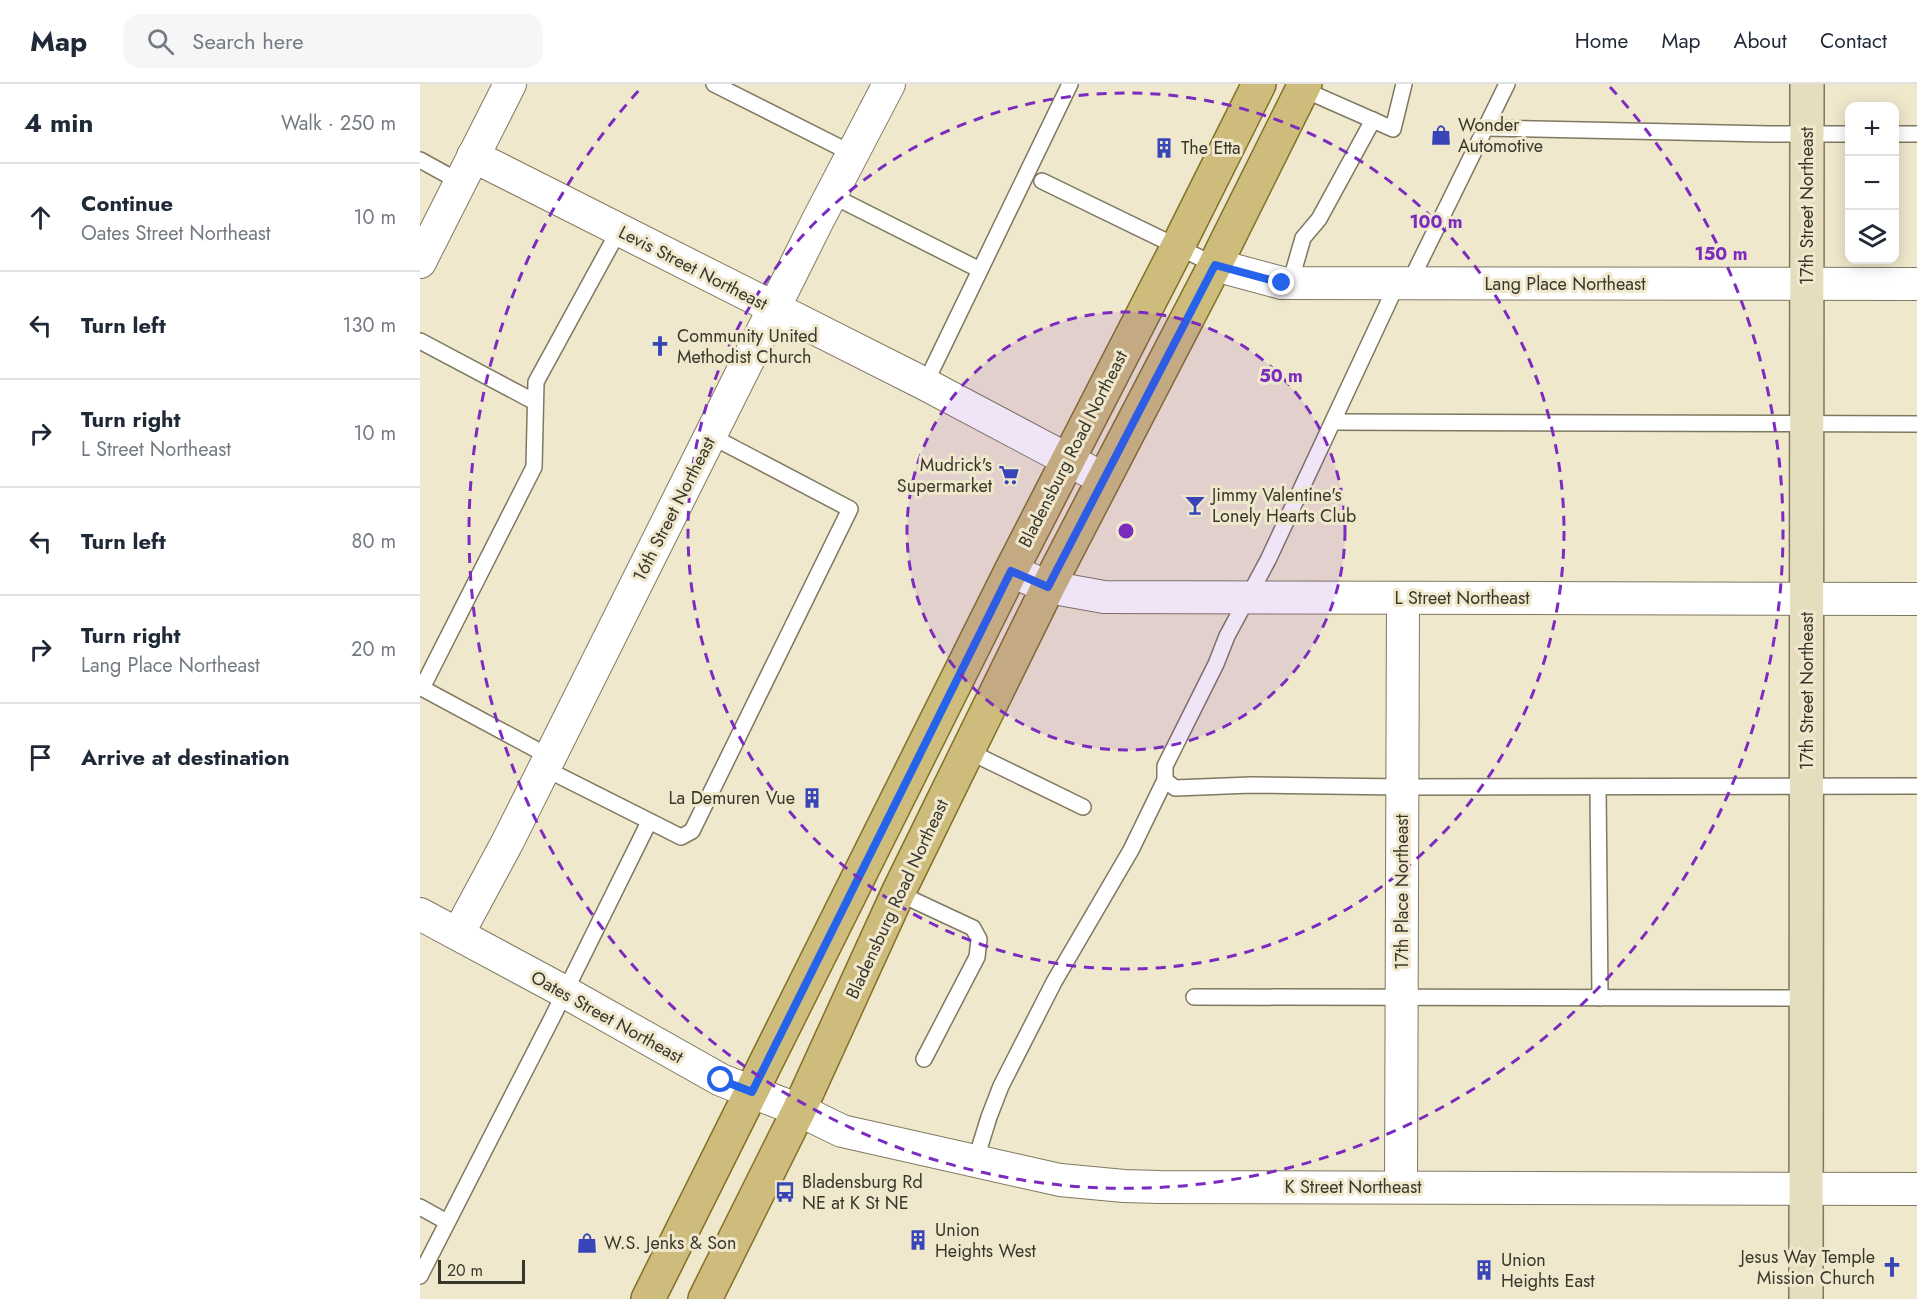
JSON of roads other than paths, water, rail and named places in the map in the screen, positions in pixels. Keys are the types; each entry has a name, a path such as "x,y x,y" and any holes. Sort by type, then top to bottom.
{"main road":[{"name":"Bladensburg Road Northeast","path":"648,1299 1011,571 1259,84"},
{"name":"17th Street Northeast","path":"1806,1299 1807,84"},
{"name":"Bladensburg Road Northeast","path":"705,1299 799,1110 898,893 1048,587 1215,265 1300,86"}],"street":[{"path":"420,262 510,84"},
{"name":"16th Street Northeast","path":"458,934 508,841 774,308 889,84"},
{"name":"Levis Street Northeast","path":"467,169 619,230 925,384 1104,478"},
{"name":"Lang Place Northeast","path":"1215,265 1282,283 1917,284"},
{"name":"L Street Northeast","path":"1011,571 1048,587 1104,597 1917,599"},
{"name":"17th Place Northeast","path":"1401,1187 1403,598"},
{"name":"Oates Street Northeast","path":"420,914 721,1080 799,1110"},
{"name":"K Street Northeast","path":"799,1110 842,1131 1060,1180 1124,1186 1917,1189"}],"lane":[{"path":"714,84 853,154"},
{"path":"925,384 1070,84"},
{"path":"1300,86 1393,129 1404,84"},
{"path":"975,1162 1001,1086 1054,982 1131,850 1165,780 1165,766 1216,664 1227,636 1268,560 1333,422 1403,284 1507,84"},
{"path":"1290,283 1303,238 1318,219 1373,120"},
{"path":"1486,128 1845,134"},
{"path":"1899,134 1917,134"},
{"path":"420,160 467,169"},
{"path":"1042,181 1215,265"},
{"path":"831,195 980,270"},
{"path":"619,230 536,382 534,467 421,688 649,822 681,837 692,831 850,509 711,436"},
{"path":"420,341 535,402"},
{"path":"1333,422 1917,423"},
{"path":"968,751 1083,807"},
{"path":"1165,780 1175,788 1251,785 1807,788 1917,786"},
{"path":"1598,787 1600,998"},
{"path":"420,1276 649,822"},
{"path":"898,893 973,928 979,939 978,957 924,1059"},
{"path":"1194,997 1807,998"},
{"path":"420,1207 447,1222"}],"place":[{"name":"Wonder Automotive","path":"1441,135"},
{"name":"The Etta","path":"1164,148"},
{"name":"Community United Methodist Church","path":"660,346"},
{"name":"Mudrick's Supermarket","path":"1009,475"},
{"name":"Jimmy Valentine's Lonely Hearts Club","path":"1195,505"},
{"name":"La Demuren Vue","path":"812,798"},
{"name":"Bladensburg Rd NE at K St NE","path":"785,1192"},
{"name":"Union Heights West","path":"918,1240"},
{"name":"W.S. Jenks & Son","path":"587,1243"},
{"name":"Jesus Way Temple Mission Church","path":"1892,1267"},
{"name":"Union Heights East","path":"1484,1270"}]}
